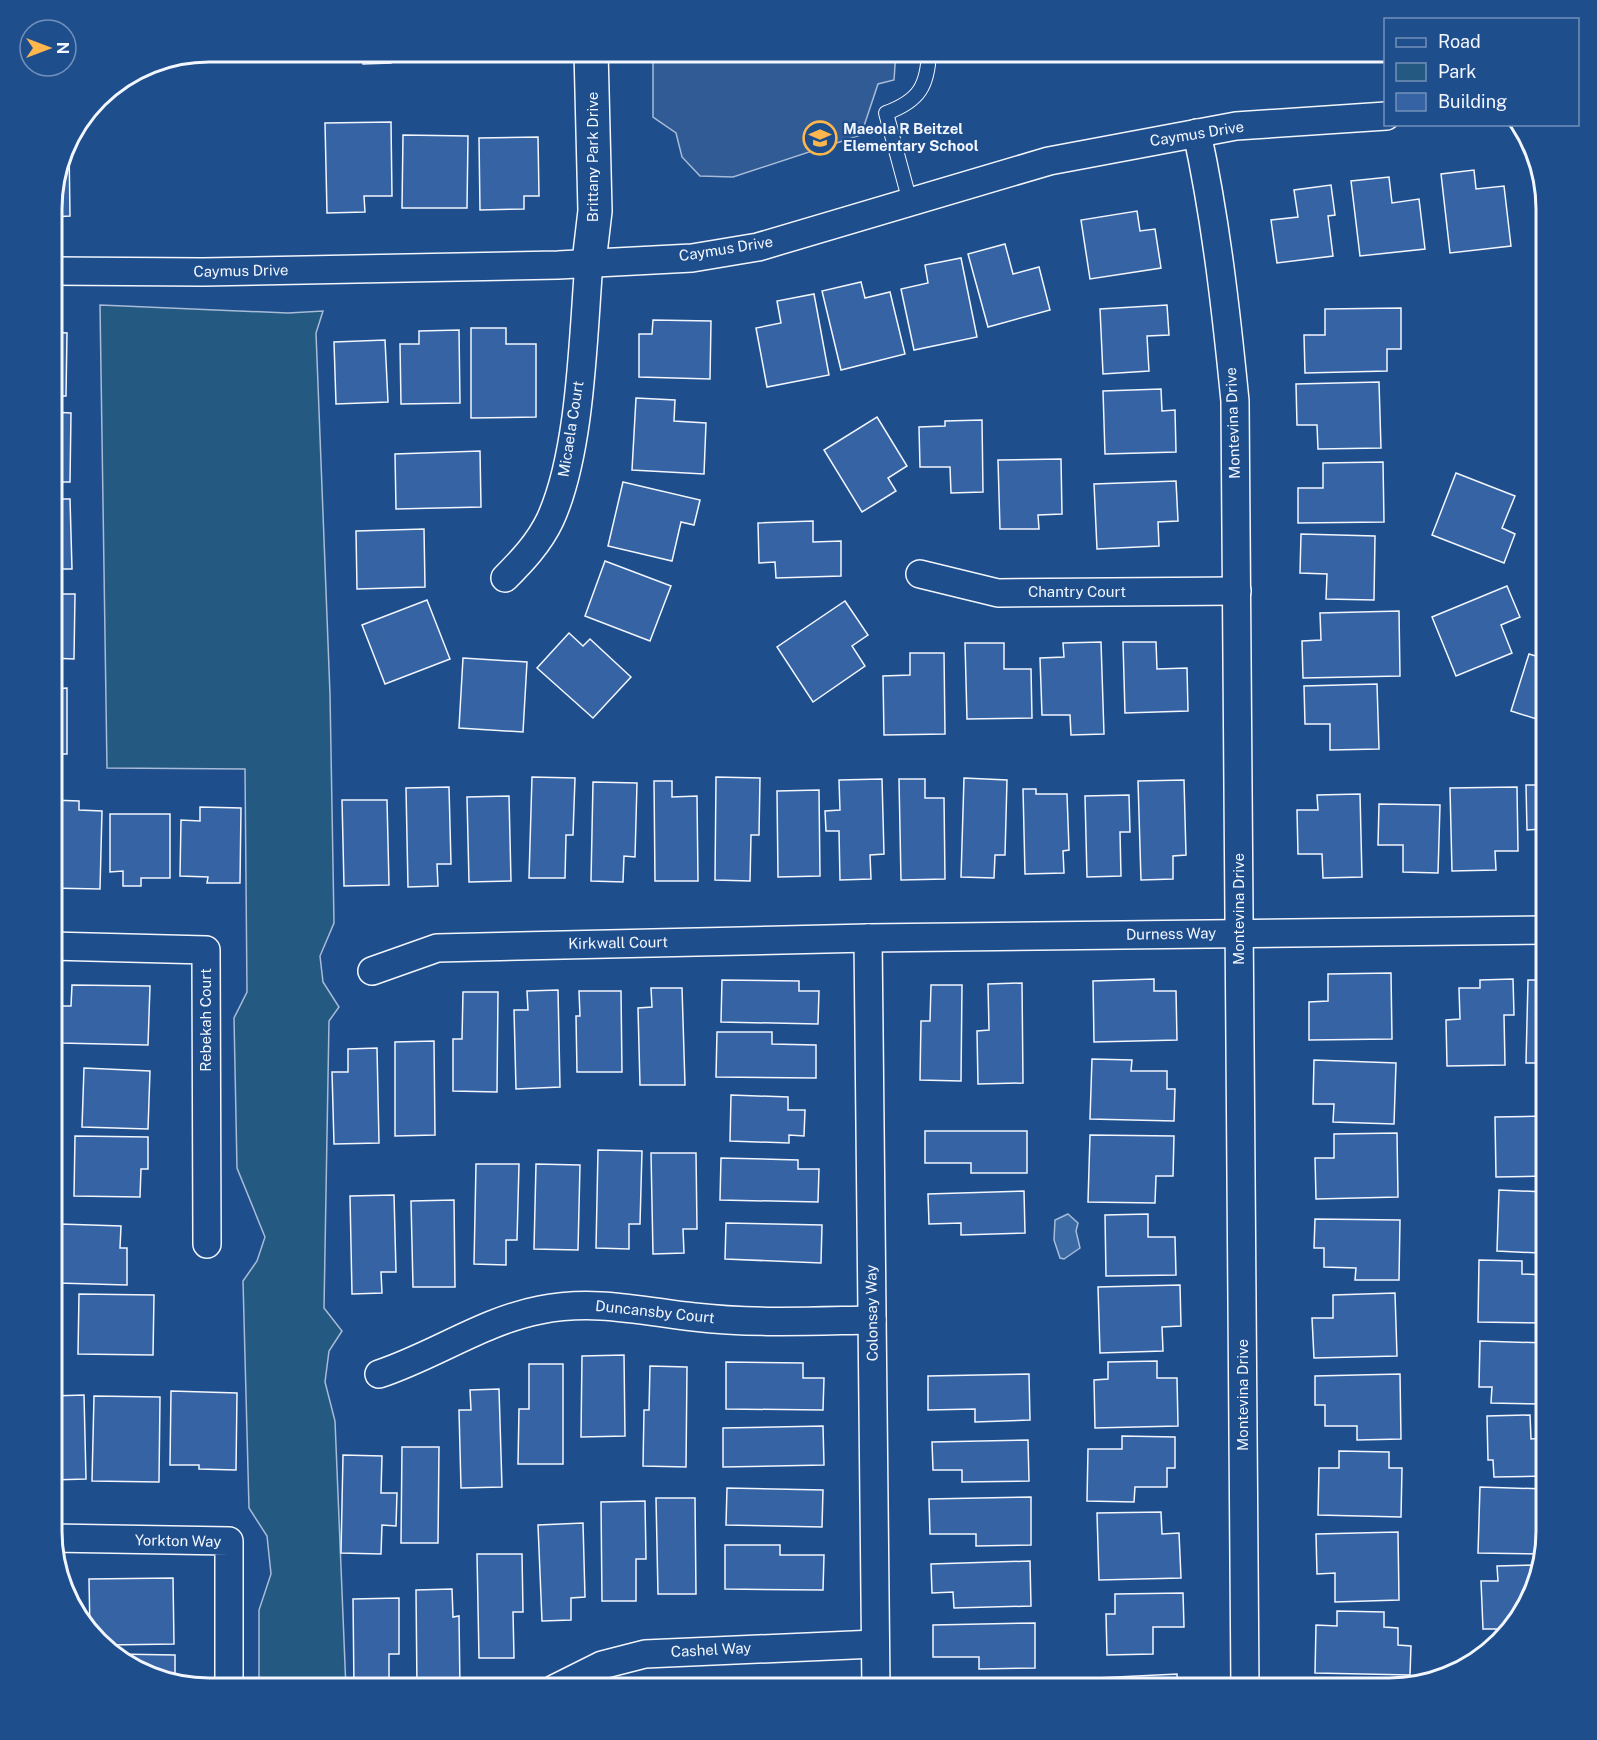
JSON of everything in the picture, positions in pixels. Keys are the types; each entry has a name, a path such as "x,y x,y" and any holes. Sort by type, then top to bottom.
{"street":[{"name":"Brittany Park Drive","path":"589,262 595,211 591,62"},
{"name":"Caymus Drive","path":"62,271 203,272 692,258 758,247 1049,160 1236,126 1384,116"},
{"name":"Montevina Drive","path":"1197,133 1209,188 1226,307 1234,400 1245,1678"},
{"name":"Micaela Court","path":"505,578 532,550 549,522 561,491 572,441 589,262"},
{"name":"Chantry Court","path":"920,574 998,593 1237,591"},
{"name":"Durness Way","path":"868,938 1536,930"},
{"name":"Kirkwall Court","path":"372,971 437,948 868,938"},
{"name":"Colonsay Way","path":"868,938 876,1678"},
{"name":"Rebekah Court","path":"62,946 206,950 207,1245"},
{"name":"Duncansby Court","path":"380,1374 403,1366 492,1324 539,1310 578,1305 617,1306 694,1317 758,1322 872,1320"},
{"name":"Yorkton Way","path":"62,1538 229,1541 229,1678"},
{"name":"Cashel Way","path":"576,1678 602,1665 645,1654 875,1644"}],"lane":[{"path":"910,202 886,113 914,99 922,88 927,62"}],"green space":[{"path":"100,305 288,313 323,311 316,333 330,694 334,923 320,956 323,982 339,1007 329,1021 324,1308 342,1331 329,1351 325,1382 335,1421 346,1678 259,1678 259,1610 271,1574 267,1536 249,1508 243,1281 257,1261 265,1237 237,1168 234,1018 247,992 245,769 107,768"}],"shaded area":[{"path":"653,62 895,62 894,80 878,84 861,135 733,177 700,176 682,157 676,133 653,117"},
{"path":"1068,1214 1078,1223 1076,1231 1080,1248 1064,1259 1060,1258 1054,1240 1055,1220"}],"building":[{"path":"363,62 391,62 391,63 363,64"},
{"path":"391,122 392,196 364,196 365,212 327,213 325,123"},
{"path":"403,135 468,136 467,208 402,208"},
{"path":"538,137 539,196 524,196 524,209 480,210 479,138"},
{"path":"69,164 70,216 62,216 63,190"},
{"path":"1474,170 1476,189 1504,186 1511,246 1450,253 1441,174"},
{"path":"1389,177 1392,203 1419,199 1425,249 1360,256 1351,181"},
{"path":"1331,185 1335,215 1328,216 1333,256 1277,263 1271,220 1298,217 1294,190"},
{"path":"1137,211 1140,231 1155,229 1161,268 1090,279 1081,220"},
{"path":"1005,244 1013,274 1039,267 1050,310 988,327 968,254"},
{"path":"961,258 977,337 914,350 901,289 928,283 925,265"},
{"path":"861,282 865,298 890,292 905,354 841,370 822,291"},
{"path":"814,294 829,375 767,387 756,328 781,323 777,301"},
{"path":"1167,305 1169,335 1147,336 1149,371 1103,374 1100,309"},
{"path":"1401,308 1401,349 1387,349 1387,371 1305,373 1304,335 1325,335 1325,309"},
{"path":"653,320 711,321 710,379 639,377 639,334 652,334"},
{"path":"471,328 506,328 506,344 536,344 536,417 471,418"},
{"path":"459,330 460,403 401,404 400,344 419,344 419,331"},
{"path":"62,333 67,333 66,396 62,396"},
{"path":"385,340 388,402 336,404 334,342"},
{"path":"1379,382 1381,448 1318,449 1317,425 1297,425 1296,384"},
{"path":"1161,389 1162,411 1175,410 1176,452 1105,454 1103,391"},
{"path":"636,398 675,400 674,421 706,423 704,474 632,470"},
{"path":"62,413 71,413 70,482 62,482"},
{"path":"877,417 907,466 888,478 896,491 862,512 824,450"},
{"path":"982,420 983,492 951,493 950,467 920,467 919,427 945,426 945,421"},
{"path":"480,451 481,507 396,509 395,454"},
{"path":"1061,459 1062,514 1038,515 1039,529 1000,529 998,460"},
{"path":"1383,462 1384,522 1298,523 1298,488 1323,488 1323,463"},
{"path":"1456,473 1515,496 1502,528 1515,534 1504,563 1432,535"},
{"path":"1176,481 1178,521 1158,522 1159,546 1097,549 1094,484"},
{"path":"623,482 700,500 694,525 681,522 672,561 608,546"},
{"path":"62,499 70,499 72,569 62,569"},
{"path":"813,521 813,542 841,541 841,576 776,578 775,562 759,563 758,523"},
{"path":"424,529 425,587 357,589 356,531"},
{"path":"1301,534 1375,536 1374,600 1326,599 1327,574 1300,573"},
{"path":"605,561 671,586 650,641 585,616"},
{"path":"1507,586 1520,617 1501,625 1512,653 1456,676 1432,617"},
{"path":"62,594 75,594 74,659 62,658"},
{"path":"427,600 450,659 385,684 362,625"},
{"path":"845,601 868,635 852,646 865,666 813,702 777,647"},
{"path":"1399,611 1400,676 1303,678 1302,641 1321,640 1320,613"},
{"path":"569,633 583,646 590,639 631,677 593,718 537,668"},
{"path":"1101,642 1104,734 1071,735 1070,715 1042,715 1040,658 1064,657 1063,643"},
{"path":"1123,642 1156,642 1157,669 1187,668 1188,711 1125,713"},
{"path":"965,643 1004,643 1004,669 1031,669 1032,718 967,719"},
{"path":"910,653 944,653 945,734 884,735 883,676 910,675"},
{"path":"1529,654 1536,656 1536,719 1511,711"},
{"path":"463,658 527,662 523,732 459,728"},
{"path":"1377,684 1379,749 1330,750 1330,724 1305,724 1304,686"},
{"path":"62,688 67,688 67,754 62,754"},
{"path":"532,777 575,778 573,835 566,835 565,878 529,878"},
{"path":"716,777 760,778 759,835 751,835 750,881 715,880"},
{"path":"964,778 1007,780 1005,855 995,855 994,878 961,877"},
{"path":"882,779 884,854 870,855 871,879 840,880 839,831 826,831 825,811 840,810 839,780"},
{"path":"899,779 925,779 925,798 944,798 945,879 901,880"},
{"path":"1184,780 1186,855 1173,856 1173,879 1141,880 1138,781"},
{"path":"654,781 672,781 672,797 697,796 698,881 655,881"},
{"path":"593,782 637,783 635,857 624,856 623,882 591,881"},
{"path":"1526,785 1536,785 1536,829 1527,830"},
{"path":"449,787 451,864 437,864 438,886 408,887 406,788"},
{"path":"1517,787 1518,851 1495,851 1496,870 1452,871 1450,788"},
{"path":"1023,789 1036,789 1036,794 1067,794 1069,850 1063,851 1064,873 1025,874"},
{"path":"819,790 820,876 778,877 777,791"},
{"path":"1360,794 1362,877 1323,878 1322,854 1298,854 1297,810 1318,810 1317,795"},
{"path":"1129,795 1130,832 1120,832 1121,876 1087,877 1085,796"},
{"path":"509,796 511,881 469,882 467,797"},
{"path":"62,800 79,801 79,810 102,811 100,889 62,888"},
{"path":"342,800 387,800 389,885 344,886"},
{"path":"1379,804 1440,805 1438,873 1403,872 1403,845 1378,845"},
{"path":"200,807 241,808 240,883 207,883 208,877 180,876 181,820 200,821"},
{"path":"110,814 170,814 170,878 141,878 141,886 123,886 123,871 110,872"},
{"path":"1391,973 1392,1039 1309,1040 1309,1002 1328,1001 1328,974"},
{"path":"1154,979 1154,991 1176,991 1177,1040 1094,1042 1093,981"},
{"path":"1513,979 1514,1015 1504,1015 1505,1065 1447,1066 1446,1020 1460,1019 1459,988 1480,988 1480,980"},
{"path":"722,980 799,981 799,991 819,991 818,1024 721,1022"},
{"path":"1528,980 1536,980 1536,1063 1526,1063"},
{"path":"1022,983 1023,1083 978,1084 977,1031 989,1030 988,984"},
{"path":"72,985 150,986 148,1045 62,1043 62,1006 71,1006"},
{"path":"931,985 962,985 961,1081 920,1080 921,1021 930,1021"},
{"path":"651,988 682,988 685,1085 640,1085 638,1008 652,1007"},
{"path":"558,990 560,1087 516,1089 514,1010 528,1010 527,991"},
{"path":"579,991 621,991 622,1072 577,1072 576,1016 580,1016"},
{"path":"463,992 498,992 497,1092 453,1091 453,1039 462,1039"},
{"path":"717,1032 772,1032 772,1044 816,1045 816,1078 716,1077"},
{"path":"434,1041 435,1135 395,1136 395,1042"},
{"path":"377,1048 379,1143 334,1144 332,1072 348,1072 348,1049"},
{"path":"1092,1059 1132,1060 1131,1071 1167,1071 1167,1089 1175,1089 1174,1121 1090,1119"},
{"path":"1314,1060 1396,1063 1394,1124 1333,1122 1334,1104 1313,1104"},
{"path":"84,1068 150,1071 148,1129 82,1127"},
{"path":"731,1095 788,1097 788,1110 805,1110 804,1136 789,1135 789,1143 730,1141"},
{"path":"1536,1116 1536,1176 1496,1177 1495,1117"},
{"path":"925,1131 1027,1131 1027,1173 971,1173 971,1163 925,1163"},
{"path":"1397,1133 1398,1197 1316,1199 1315,1158 1334,1158 1334,1134"},
{"path":"1090,1135 1174,1136 1173,1176 1156,1176 1155,1203 1088,1202"},
{"path":"75,1136 148,1137 148,1169 141,1169 140,1197 74,1196"},
{"path":"598,1150 642,1151 640,1224 629,1224 629,1249 596,1248"},
{"path":"651,1153 696,1153 697,1229 683,1229 684,1253 653,1254"},
{"path":"721,1158 798,1160 798,1169 819,1169 818,1202 720,1200"},
{"path":"476,1164 519,1164 517,1240 506,1240 506,1265 474,1264"},
{"path":"536,1164 580,1165 578,1250 534,1249"},
{"path":"1499,1190 1536,1192 1536,1253 1497,1251"},
{"path":"1024,1191 1025,1233 961,1235 961,1223 929,1224 928,1194"},
{"path":"394,1195 396,1272 381,1272 382,1293 352,1294 350,1196"},
{"path":"454,1200 455,1287 413,1287 411,1201"},
{"path":"1148,1214 1148,1237 1175,1237 1176,1275 1106,1276 1105,1215"},
{"path":"1315,1219 1400,1220 1399,1280 1355,1280 1356,1268 1324,1267 1324,1248 1314,1248"},
{"path":"726,1223 822,1225 821,1263 725,1259"},
{"path":"62,1224 121,1226 120,1248 127,1248 127,1285 62,1283"},
{"path":"1479,1260 1522,1261 1522,1274 1536,1275 1536,1323 1478,1322"},
{"path":"1180,1285 1181,1326 1162,1327 1163,1351 1100,1353 1098,1287"},
{"path":"1395,1293 1397,1356 1314,1358 1312,1318 1333,1318 1333,1295"},
{"path":"79,1294 154,1295 153,1355 78,1354"},
{"path":"1480,1341 1536,1343 1536,1404 1491,1403 1492,1387 1479,1387"},
{"path":"624,1355 625,1436 581,1437 582,1356"},
{"path":"1157,1361 1157,1378 1177,1378 1178,1426 1095,1428 1094,1380 1108,1379 1108,1362"},
{"path":"726,1362 803,1363 803,1378 824,1378 823,1410 726,1409"},
{"path":"529,1364 563,1364 563,1464 518,1464 519,1409 529,1409"},
{"path":"650,1366 687,1367 686,1467 643,1466 644,1410 649,1410"},
{"path":"1029,1374 1030,1420 975,1422 975,1409 928,1410 928,1376"},
{"path":"1400,1374 1401,1439 1357,1440 1357,1426 1325,1426 1325,1405 1315,1405 1315,1376"},
{"path":"499,1389 502,1487 461,1488 459,1410 471,1410 470,1390"},
{"path":"171,1391 237,1393 236,1470 199,1469 199,1465 170,1465"},
{"path":"84,1395 86,1479 62,1480 62,1396"},
{"path":"94,1396 160,1397 159,1482 92,1481"},
{"path":"1530,1415 1531,1439 1536,1439 1536,1476 1494,1477 1493,1460 1488,1460 1487,1416"},
{"path":"823,1426 824,1465 723,1467 723,1428"},
{"path":"1122,1436 1175,1437 1175,1468 1167,1468 1167,1487 1135,1487 1134,1502 1087,1501 1088,1449 1122,1449"},
{"path":"1028,1440 1029,1481 962,1482 962,1470 933,1470 932,1442"},
{"path":"402,1447 439,1447 438,1543 401,1543"},
{"path":"1339,1451 1389,1452 1389,1468 1402,1468 1401,1517 1318,1515 1319,1468 1339,1468"},
{"path":"343,1455 382,1456 381,1493 397,1493 396,1526 382,1525 381,1554 341,1553"},
{"path":"1480,1487 1536,1489 1534,1554 1478,1553"},
{"path":"727,1488 823,1490 822,1527 726,1525"},
{"path":"1031,1497 1031,1545 976,1546 976,1534 930,1534 929,1499"},
{"path":"656,1498 695,1498 696,1594 658,1594"},
{"path":"645,1501 646,1559 636,1559 636,1601 602,1601 601,1502"},
{"path":"1161,1512 1162,1534 1179,1533 1181,1578 1099,1580 1097,1513"},
{"path":"583,1523 585,1597 571,1598 571,1620 542,1621 538,1525"},
{"path":"1398,1532 1399,1600 1335,1602 1335,1573 1317,1574 1316,1534"},
{"path":"725,1545 780,1545 780,1555 824,1555 823,1590 725,1589"},
{"path":"477,1554 522,1554 523,1612 513,1612 514,1658 479,1658"},
{"path":"1030,1561 1031,1606 954,1608 953,1592 932,1593 931,1564"},
{"path":"1532,1565 1516,1605 1505,1621 1498,1629 1483,1629 1481,1581 1498,1581 1497,1566"},
{"path":"173,1578 174,1644 116,1645 90,1618 89,1579"},
{"path":"452,1589 453,1617 459,1616 460,1678 417,1678 416,1590"},
{"path":"1183,1593 1184,1627 1153,1627 1153,1654 1107,1655 1106,1614 1115,1614 1115,1594"},
{"path":"399,1598 399,1654 389,1654 389,1678 354,1678 353,1599"},
{"path":"1337,1611 1384,1612 1384,1627 1398,1628 1398,1645 1411,1646 1410,1675 1315,1673 1316,1625 1337,1626"},
{"path":"1035,1623 1035,1668 979,1669 979,1657 933,1657 933,1625"},
{"path":"127,1654 175,1655 175,1675 162,1671"},
{"path":"1177,1674 1177,1678 1097,1678"}],"place":[{"name":"Maeola R Beitzel Elementary School","path":"820,138"}]}
